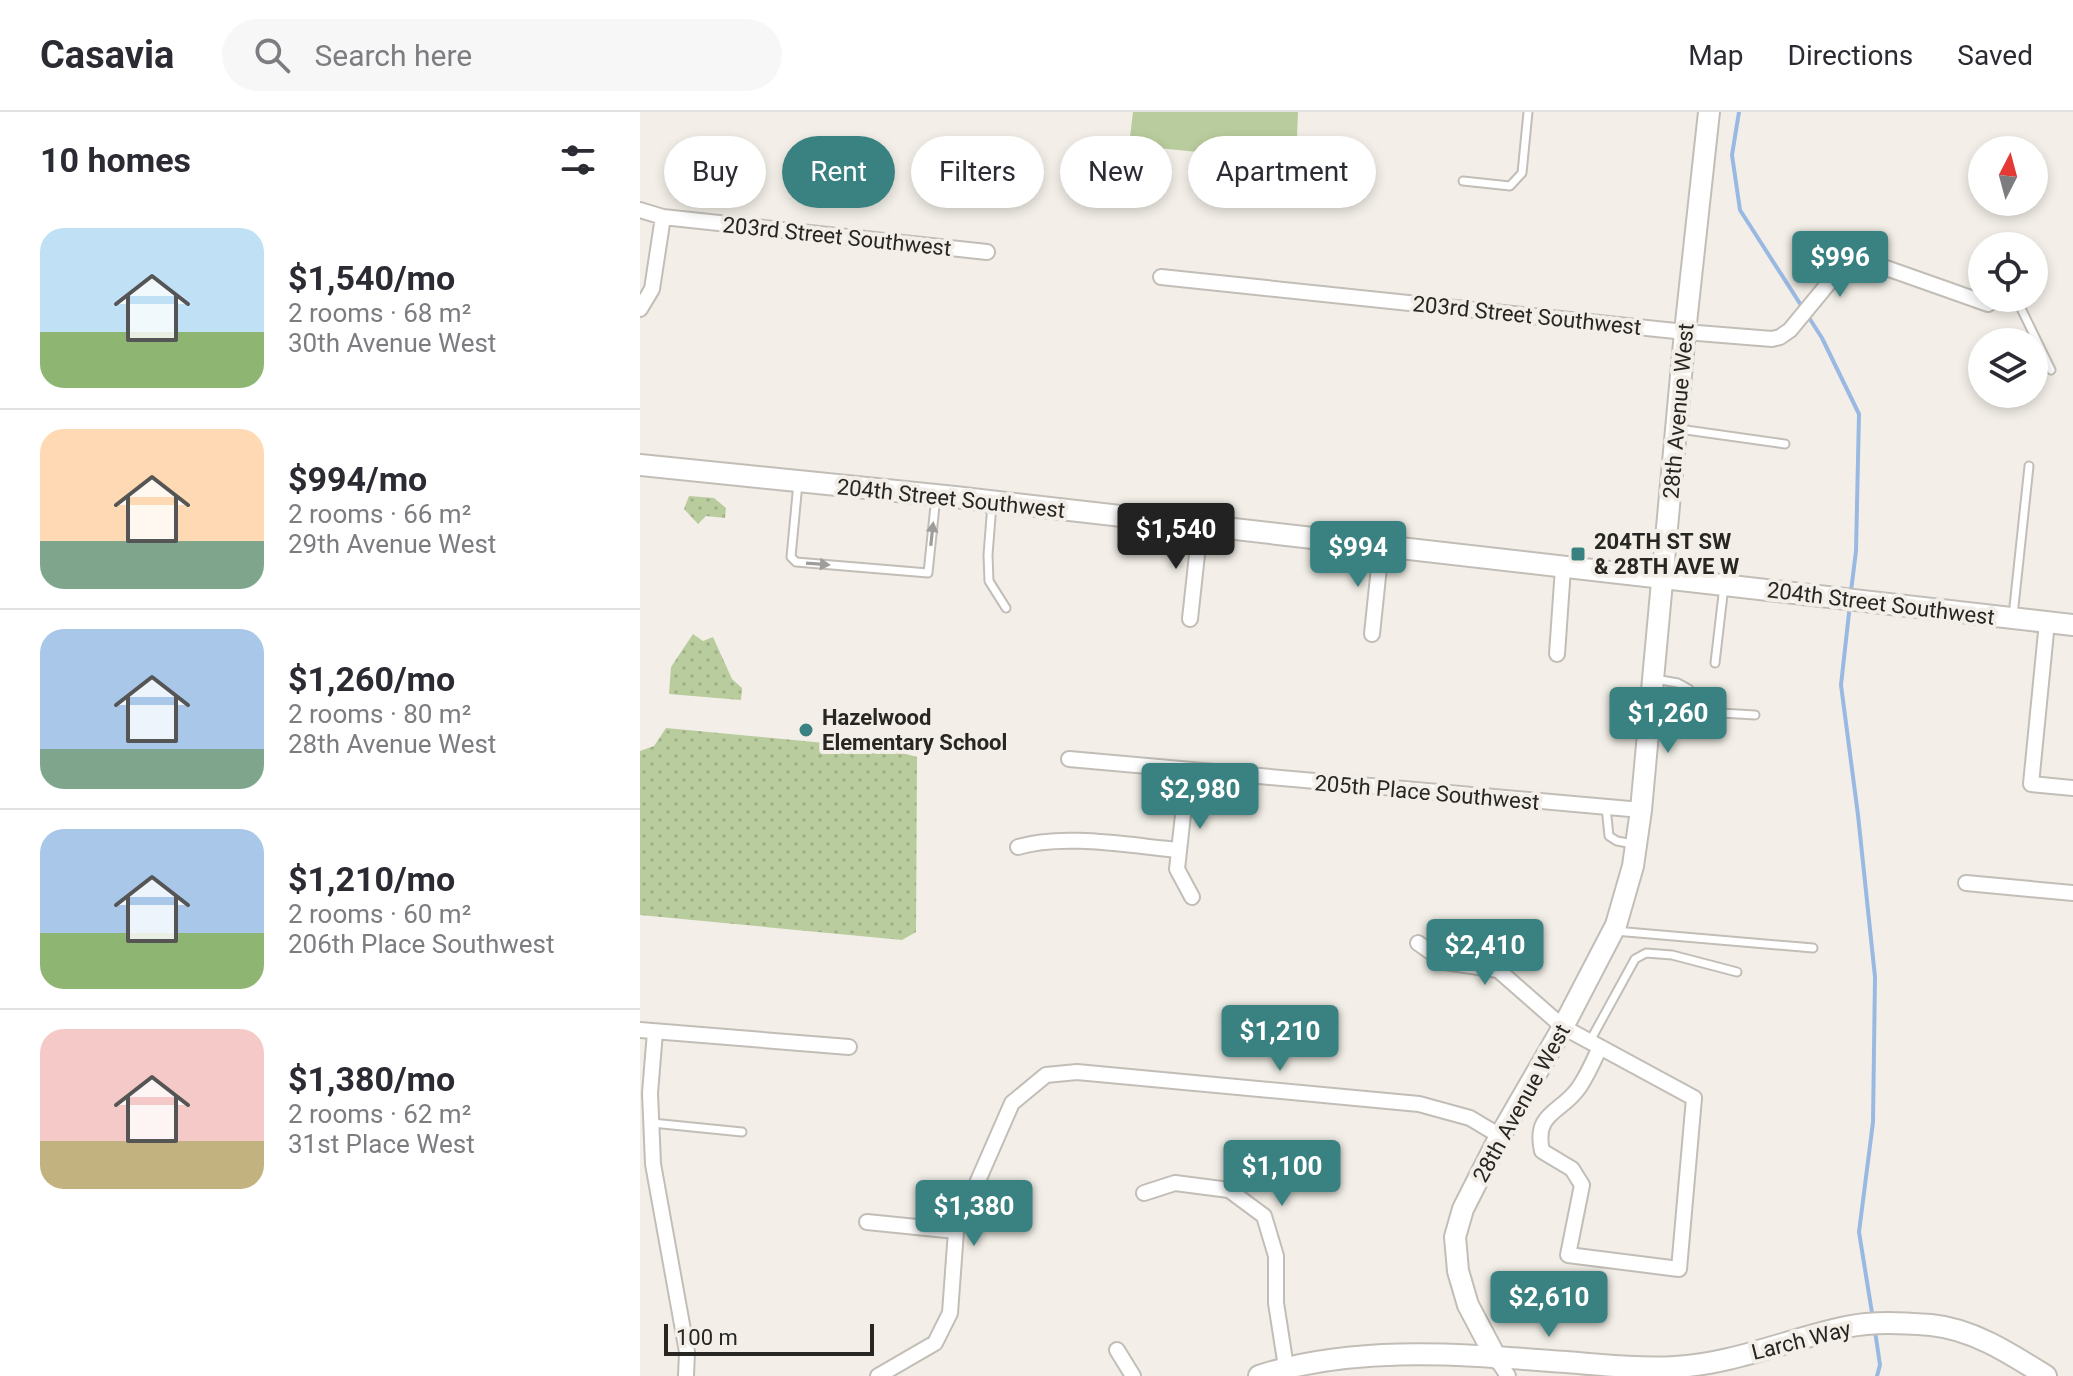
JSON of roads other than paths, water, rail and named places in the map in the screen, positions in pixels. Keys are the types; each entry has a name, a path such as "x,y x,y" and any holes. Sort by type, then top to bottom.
{"street":[{"name":"28th Avenue West","path":"1508,1376 1468,1305 1458,1271 1455,1237 1463,1209 1500,1136 1563,1027 1625,900 1641,810 1685,332 1709,112"},
{"name":"203rd Street Southwest","path":"640,210 663,217 987,252"},
{"path":"640,309 652,289 663,217"},
{"name":"203rd Street Southwest","path":"1161,277 1772,339 1790,330 1832,279 1851,265 1872,263 1968,297"},
{"name":"204th Street Southwest","path":"640,465 936,495 2073,625"},
{"path":"1190,619 1200,527"},
{"path":"1372,634 1381,548"},
{"path":"1557,654 1563,568"},
{"path":"2047,622 2031,784 2073,788"},
{"name":"205th Place Southwest","path":"1069,759 1641,810"},
{"path":"1188,770 1177,869 1192,897"},
{"path":"1018,847 1035,842 1066,841 1179,850"},
{"path":"1966,883 2073,893"},
{"path":"1418,943 1445,962 1498,970 1563,1027 1595,1044 1694,1098 1679,1269 1568,1255 1582,1185 1572,1169 1542,1151 1538,1136 1546,1117 1579,1089 1595,1044"},
{"path":"686,1376 687,1352 657,1194 650,1123 648,1031 849,1047"},
{"path":"878,1376 935,1343 950,1313 956,1231 1012,1103 1046,1075 1077,1072 1419,1104 1470,1118 1500,1136"},
{"path":"1144,1193 1175,1183 1229,1190 1264,1216 1276,1256 1276,1303 1286,1367"},
{"path":"867,1222 956,1231"},
{"name":"Larch Way","path":"1259,1376 1286,1367 1327,1360 1385,1356 1678,1367 1722,1359 1848,1326 1890,1322 1935,1325 1968,1334 2002,1349 2046,1376"},
{"path":"1117,1350 1133,1376"}],"lane":[{"path":"1463,181 1510,186 1522,173 1528,112"},
{"path":"2023,312 2051,370"},
{"path":"1677,429 1785,444"},
{"path":"2013,618 2029,466"},
{"path":"798,481 791,557 796,562 928,573 936,495"},
{"path":"992,502 989,581 1006,608"},
{"path":"1715,663 1724,584"},
{"path":"1654,678 1678,683 1689,689 1687,711"},
{"path":"1651,709 1755,715"},
{"path":"1606,807 1609,836 1617,841 1636,844"},
{"path":"1613,930 1813,948"},
{"path":"1595,1044 1635,959 1646,953 1672,955 1737,972"},
{"path":"650,1123 742,1132"}],"waterway":[{"path":"1739,112 1732,155 1740,210 1822,338 1859,414 1856,551 1851,591"},
{"path":"1850,604 1841,685 1875,977 1873,1122 1859,1232 1873,1319"},
{"path":"1875,1331 1880,1365 1877,1376"}],"place":[{"name":"204TH ST SW & 28TH AVE W","path":"1578,554"},
{"name":"Hazelwood Elementary School","path":"806,730"}]}
